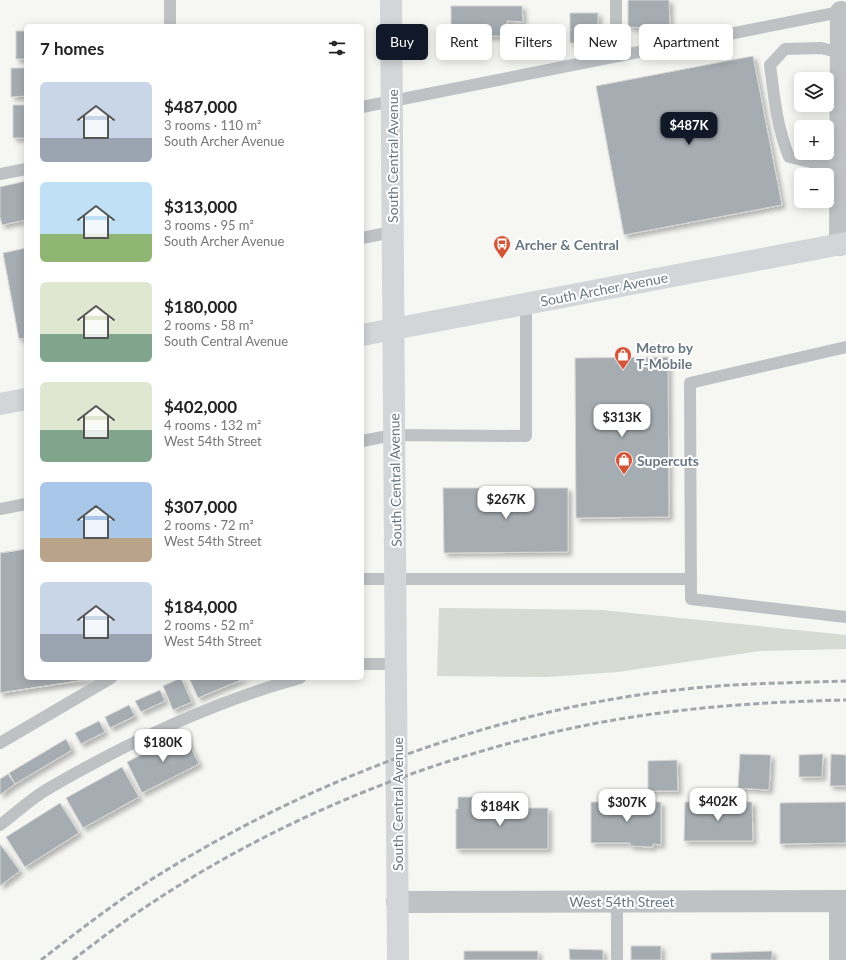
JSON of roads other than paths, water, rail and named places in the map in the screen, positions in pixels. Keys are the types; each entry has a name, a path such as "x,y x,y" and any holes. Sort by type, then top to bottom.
{"main road":[{"name":"South Central Avenue","path":"391,0 392,330 396,578 398,960"},
{"name":"South Archer Avenue","path":"364,335 843,244"},
{"path":"0,404 24,399"}],"street":[{"path":"843,12 840,53 843,244"},
{"path":"840,960 843,901"},
{"name":"West 54th Street","path":"397,902 843,901"}],"lane":[{"path":"170,0 170,24"},
{"path":"616,0 616,24"},
{"path":"631,53 843,12"},
{"path":"840,53 821,48 785,49 770,65 774,97 784,145 789,157 841,169"},
{"path":"364,107 596,60"},
{"path":"0,174 24,169"},
{"path":"364,238 392,232"},
{"path":"364,441 394,435 526,436 526,304"},
{"path":"846,347 690,383 690,599 846,617"},
{"path":"0,509 24,504"},
{"path":"364,579 690,579"},
{"path":"364,664 396,664"},
{"path":"0,743 108,680"},
{"path":"0,825 50,787 162,729 266,687 292,680"},
{"path":"617,902 617,960"}],"railway":[{"path":"41,960 117,902 165,871 224,837 286,805 349,777 415,752 482,730 549,712 617,698 705,687 846,681"},
{"path":"73,960 128,919 186,881 246,847 307,816 371,789 436,766 501,745 568,729 637,716 741,705 846,700"}],"place":[{"name":"Archer & Central","path":"502,259"},
{"name":"Metro by T-Mobile","path":"623,370"},
{"name":"Supercuts","path":"624,475"}]}
